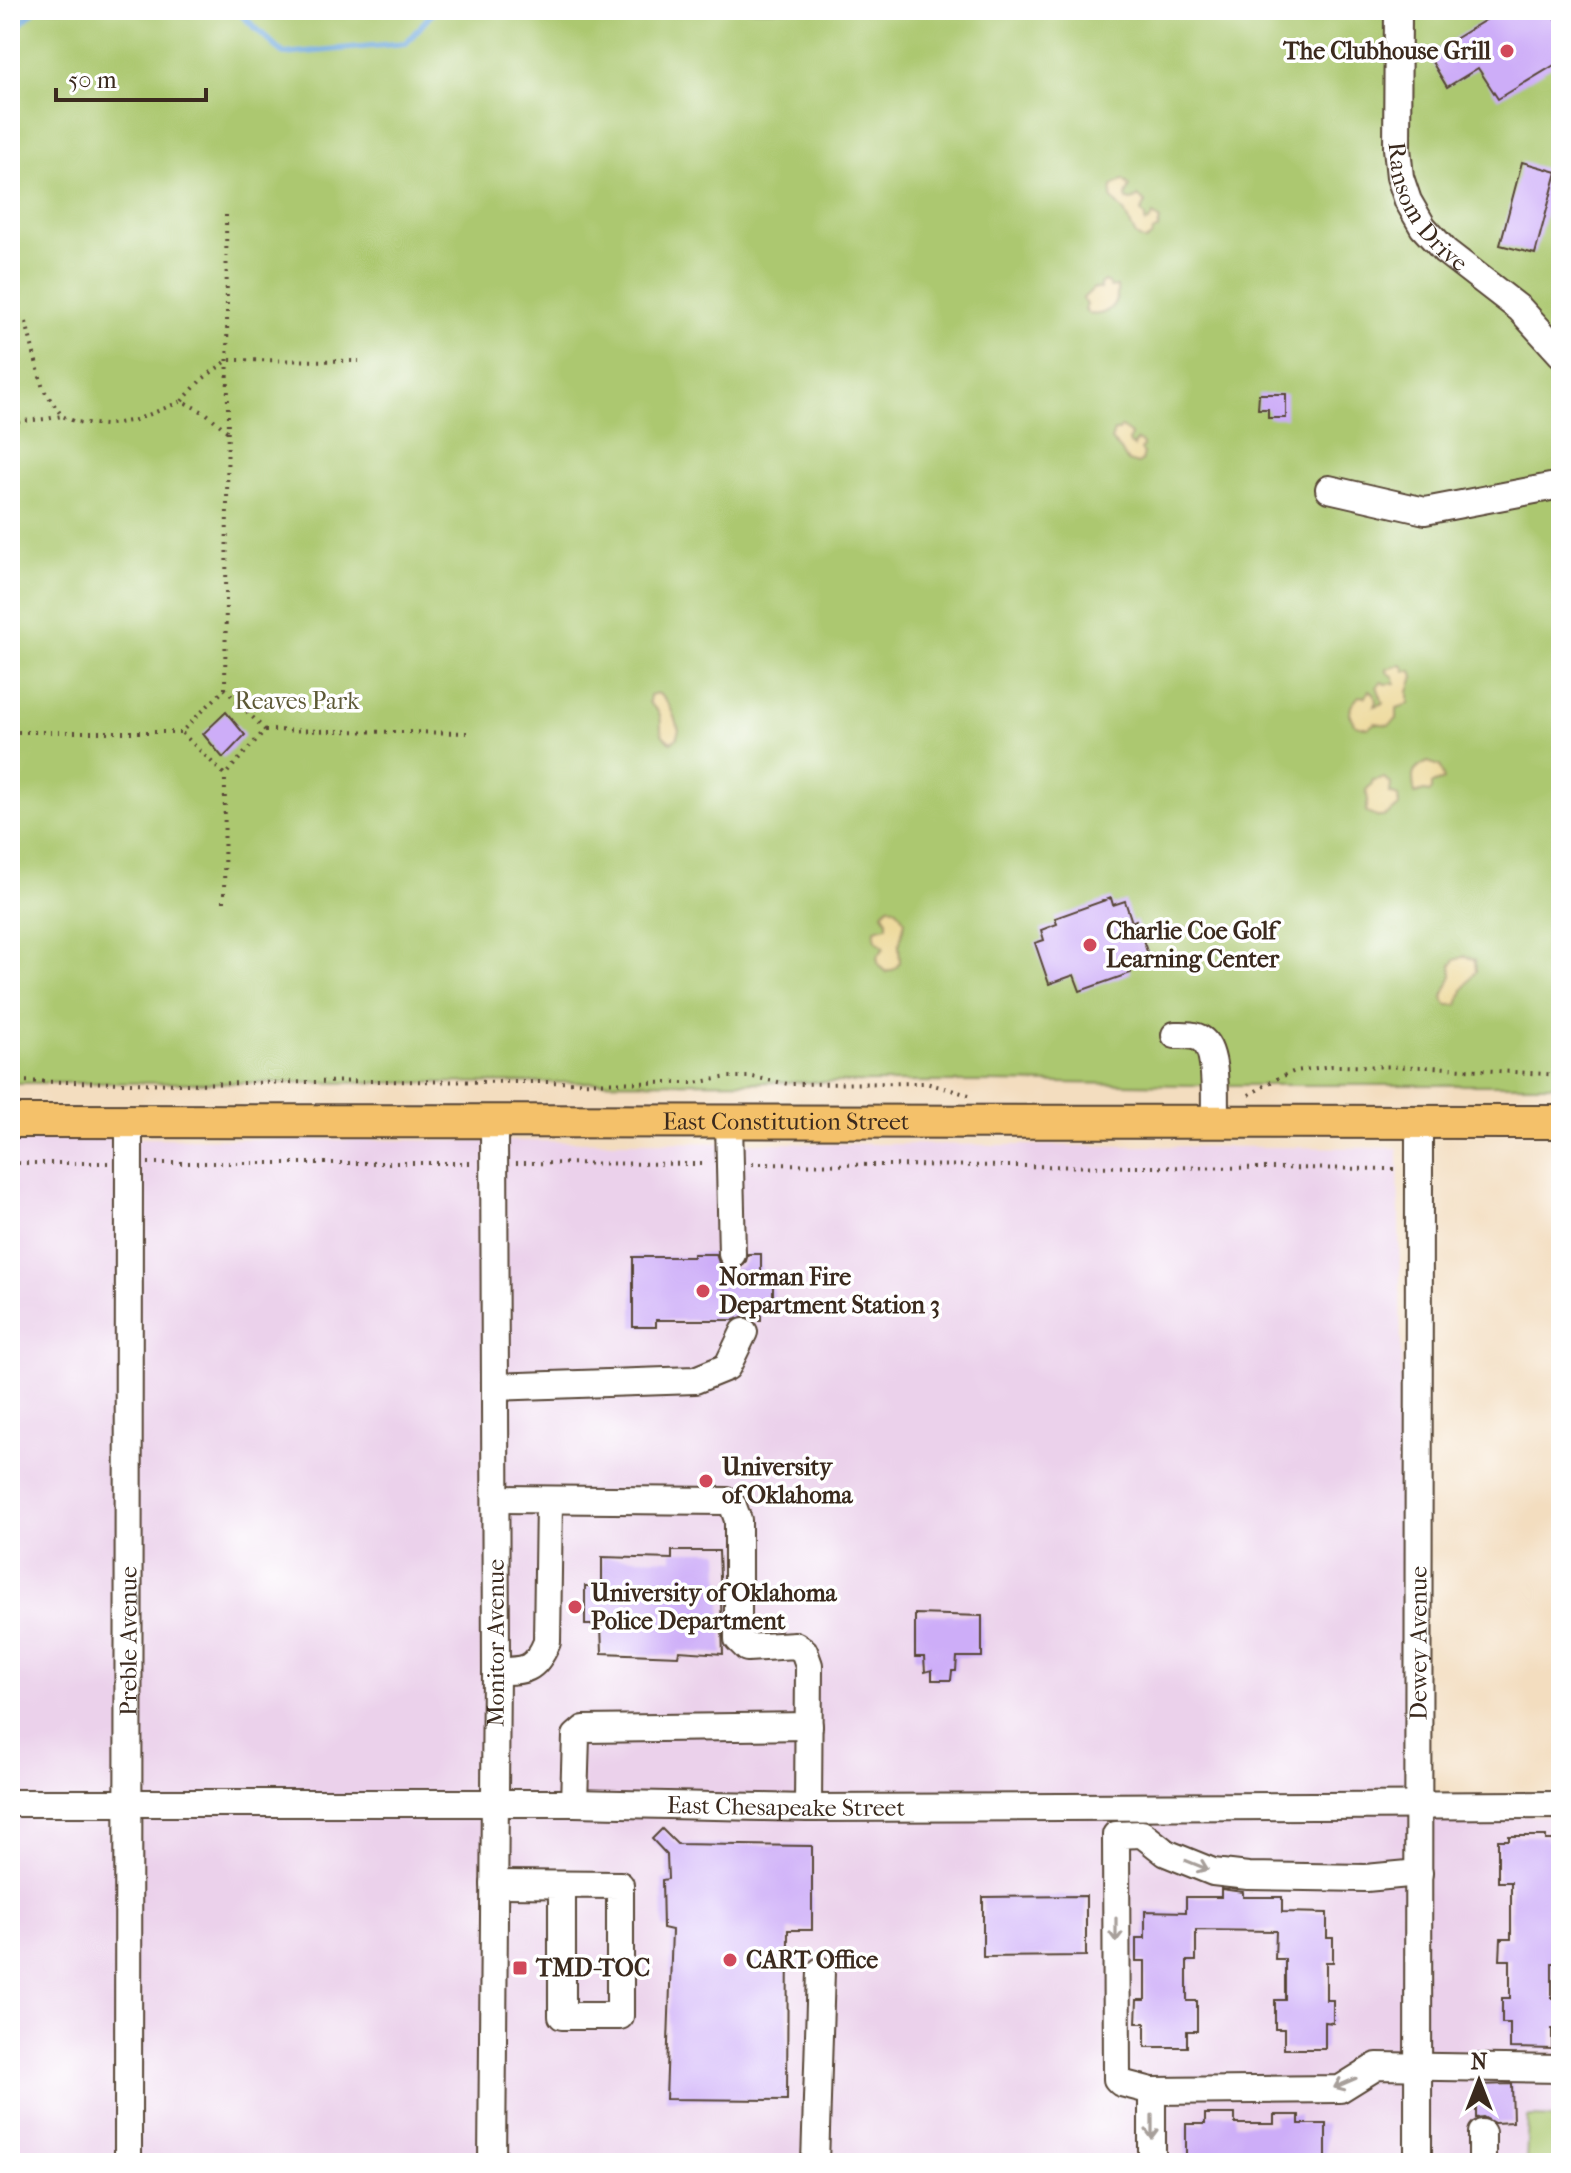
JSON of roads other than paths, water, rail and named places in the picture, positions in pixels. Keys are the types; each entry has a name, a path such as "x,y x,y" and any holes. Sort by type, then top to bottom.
{"main road":[{"name":"East Constitution Street","path":"10,1121 729,1122 1214,1110 1419,1122 1561,1122"}],"street":[{"name":"Ransom Drive","path":"1398,10 1397,148 1400,177 1408,201 1423,227 1445,251 1520,309 1561,354"},
{"path":"1329,489 1425,511 1561,485"},
{"path":"1175,1035 1202,1039 1209,1048 1213,1059 1214,1110"},
{"name":"Preble Avenue","path":"128,2163 129,1121"},
{"name":"Monitor Avenue","path":"492,2163 496,1671 494,1122"},
{"path":"729,1122 732,1254"},
{"name":"Dewey Avenue","path":"1418,2163 1419,1122"},
{"path":"495,1387 695,1380 727,1367 744,1332"},
{"path":"496,1499 727,1501 733,1506 738,1520 738,1639 747,1648 795,1645 804,1651 809,1665 808,1808"},
{"path":"496,1671 523,1671 539,1660 547,1642 549,1500"},
{"path":"574,1803 576,1736 584,1729 809,1726"},
{"name":"East Chesapeake Street","path":"10,1803 574,1803 808,1808 1561,1805"},
{"path":"1127,1807 1127,1835"},
{"path":"1419,1873 1366,1878 1248,1876 1213,1872 1166,1853 1142,1834 1116,1835 1117,2079 1121,2083 1152,2091 1340,2089 1377,2066 1561,2069"},
{"path":"494,1884 620,1885 620,2016 562,2016 562,1885"},
{"path":"815,2163 821,1971"},
{"path":"1152,2091 1152,2163"},
{"path":"1482,2133 1482,2163"}],"waterway":[{"path":"10,33 35,10"},
{"path":"236,10 284,54 406,43 435,10"}],"place":[{"name":"The Clubhouse Grill","path":"1507,51"},
{"name":"Charlie Coe Golf Learning Center","path":"1090,945"},
{"name":"Norman Fire Department Station 3","path":"703,1291"},
{"name":"University of Oklahoma","path":"706,1481"},
{"name":"University of Oklahoma Police Department","path":"575,1607"},
{"name":"CART Office","path":"730,1960"},
{"name":"TMD-TOC","path":"520,1968"}],"park label":[{"name":"Reaves Park","path":"297,701"}]}
